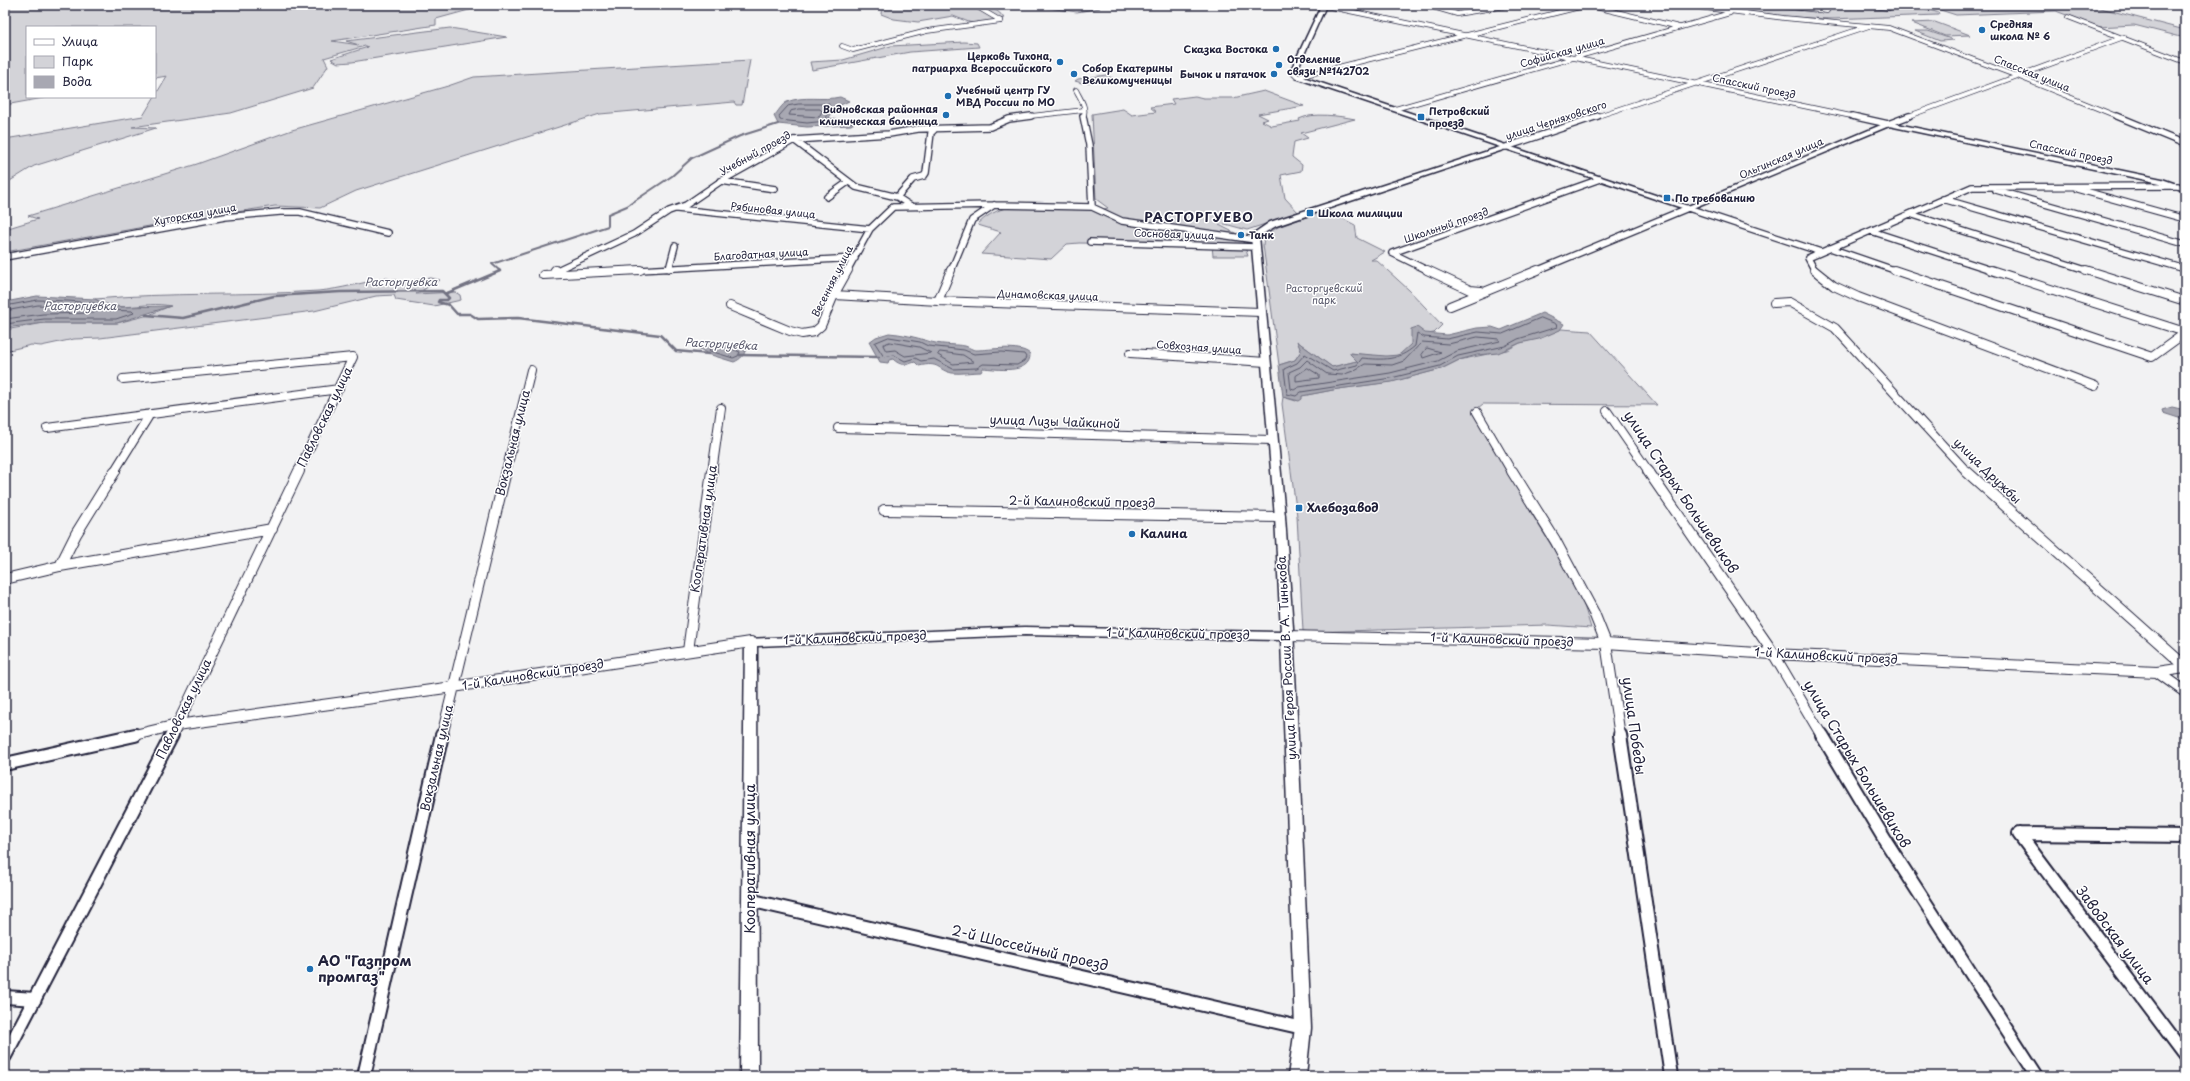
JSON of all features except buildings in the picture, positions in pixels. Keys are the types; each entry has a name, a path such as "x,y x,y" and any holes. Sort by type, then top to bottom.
{"street":[{"path":"842,46 852,50 927,31 970,27 1001,21 974,5"},
{"name":"Спасский проезд","path":"1244,5 1320,6 2084,164 2178,186 2185,189"},
{"path":"1426,5 1456,14 1512,5"},
{"path":"1444,10 1460,5"},
{"path":"1298,77 1461,35 1587,5 1680,27"},
{"name":"Спасская улица","path":"1682,5 1889,28 2017,76 2185,144"},
{"path":"1774,5 1827,11"},
{"path":"1862,5 1889,8"},
{"path":"1320,6 1323,8 1292,72 1298,77 1821,252"},
{"path":"1737,12 1743,9"},
{"name":"Софийская улица","path":"1395,109 1737,12"},
{"path":"2068,17 2185,62"},
{"name":"улица Черняховского","path":"1256,243 1255,235 1273,224 1697,84 1870,25"},
{"name":"Ольгинская улица","path":"1450,306 1888,124 2122,38"},
{"path":"1076,90 1084,106 1090,145 1092,207"},
{"name":"Учебный проезд","path":"553,274 556,269 634,234 674,208 686,205 721,181 794,140 889,134 918,129 934,130 990,126 1009,119 1084,110"},
{"path":"897,197 912,179 924,176 926,173 931,133 934,130"},
{"path":"794,140 856,187 897,197 910,206 994,205 1092,207 1122,221 1256,243"},
{"name":"Школьный проезд","path":"1484,291 1470,290 1392,253 1525,208 1600,179"},
{"path":"721,181 775,189"},
{"path":"827,197 848,182"},
{"path":"1985,186 2185,244"},
{"path":"2066,186 2185,219"},
{"path":"2095,386 1858,297 1834,286 1816,273 1808,258 1972,187 2146,186 2166,188 2178,186"},
{"path":"1943,199 2185,269"},
{"path":"938,302 972,220 994,205"},
{"name":"Весенняя улица","path":"730,306 790,331 802,334 814,332 821,326 834,295 870,229 893,207 910,206"},
{"name":"Рябиновая улица","path":"674,208 870,229"},
{"name":"Хуторская улица","path":"5,257 225,217 280,212 300,212 388,233"},
{"path":"1910,214 2185,300"},
{"path":"1871,231 2185,332"},
{"name":"Сосновая улица","path":"1090,242 1256,243"},
{"name":"улица Героя России В. А. Тинькова","path":"1256,243 1272,440 1280,517 1288,636 1303,1028 1298,1076"},
{"path":"669,269 676,246"},
{"path":"1830,248 2152,357 2185,332"},
{"name":"Благодатная улица","path":"543,275 854,258"},
{"name":"Динамовская улица","path":"834,295 938,302 1261,312"},
{"name":"улица Дружбы","path":"1774,303 1789,302 1835,328 1969,474 2185,667"},
{"name":"Совхозная улица","path":"1130,353 1266,362"},
{"name":"Павловская улица","path":"5,1056 177,725 354,357 123,379"},
{"name":"Вокзальная улица","path":"364,1076 453,687 531,370"},
{"path":"47,428 339,389"},
{"name":"Кооперативная улица","path":"688,651 721,408"},
{"name":"улица Старых Большевиков","path":"1607,411 1772,654 1885,840 2037,1076"},
{"name":"улица Победы","path":"1477,412 1539,517 1555,540 1594,613 1606,643 1672,1076"},
{"path":"60,566 76,534 150,414"},
{"name":"улица Лизы Чайкиной","path":"838,428 1272,440"},
{"name":"2-й Калиновский проезд","path":"884,510 1280,517"},
{"path":"5,579 60,566 272,529"},
{"name":"1-й Калиновский проезд","path":"5,764 177,725 453,687 751,642 1025,631 1606,643 1772,654 2157,672 2185,667"},
{"name":"Кооперативная улица","path":"749,1076 751,642"},
{"path":"2157,672 2185,692"},
{"name":"Заводская улица","path":"2185,836 2019,834 2185,1055"},
{"name":"2-й Шоссейный проезд","path":"750,900 1303,1028"},
{"path":"5,997 34,999"}],"green space":[{"path":"5,5 487,5 436,19 436,25 332,41 359,45 346,41 450,28 507,37 352,62 338,63 331,59 368,47 365,46 324,58 328,66 313,88 231,113 132,127 156,128 34,166 5,184 5,139 143,116 154,98 156,98 156,94 167,76 156,78 156,26 26,26 26,98 44,98 5,105"},
{"path":"974,5 994,9 1004,18 974,24 953,16 918,22 894,19 881,14 882,6"},
{"path":"1027,5 1097,5 1100,8 1077,12"},
{"path":"1419,5 1504,5 1456,15"},
{"path":"1696,5 1890,5 1920,7 1939,13 1938,15 1830,19 1792,17"},
{"path":"1914,5 2089,5 2185,30 2185,38 2134,25 2098,27 2056,11 1956,15 1931,7"},
{"path":"1935,22 1970,35 1945,36 1912,23"},
{"path":"1915,31 1928,31 1954,40 1940,41"},
{"path":"964,42 977,43 979,47 910,52 812,70 810,62 843,60 891,46"},
{"path":"750,60 742,105 736,105 734,102 600,114 356,191 320,208 275,206 166,223 5,252 5,229 38,219 28,216 197,164 292,130 448,86 474,77"},
{"path":"1106,75 1114,79 1082,83 1075,81 1078,79"},
{"path":"1264,91 1304,106 1258,114 1268,119 1262,121 1272,126 1300,121 1299,119 1305,117 1319,115 1355,119 1301,133 1308,138 1294,142 1292,157 1302,165 1301,171 1281,175 1285,198 1299,213 1247,230 1225,224 1219,225 1241,236 1248,256 1213,256 1212,245 1079,243 1067,244 1051,259 981,254 1001,232 978,224 990,214 1004,208 1036,204 1100,210 1108,208 1096,199 1092,114 1123,109 1132,115 1156,112 1150,107 1174,104 1171,99 1195,96 1203,98 1233,98"},
{"name":"Расторгуевский парк","path":"1326,210 1355,225 1357,238 1385,252 1371,260 1376,260 1409,290 1442,325 1434,333 1419,338 1405,351 1395,356 1383,357 1350,353 1357,361 1332,367 1298,342 1301,351 1295,360 1279,365 1263,245 1264,236 1278,227"},
{"path":"387,278 403,282 431,278 440,280 416,294 455,292 460,295 461,300 434,306 396,300 394,295 376,296 314,311 100,338 74,339 41,346 31,345 5,351 5,330 44,323 117,323 149,315 170,306 151,305 124,307 105,304 95,299 318,291"},
{"path":"1561,329 1590,331 1657,405 1483,404 1474,411 1533,516 1581,596 1591,628 1548,625 1303,631 1297,516 1282,404 1283,397 1296,401 1301,396 1390,382 1441,369 1459,360 1507,350 1520,343 1539,338"}],"water":[{"path":"840,97 849,101 834,108 829,118 854,123 851,125 807,127 778,124 774,116 783,104 793,100"},
{"path":"37,296 95,299 107,306 171,306 117,323 44,323 5,328 5,302"},
{"path":"1542,313 1564,324 1560,330 1539,339 1520,343 1498,353 1477,355 1459,360 1441,369 1392,382 1338,389 1302,396 1302,399 1299,401 1283,397 1279,365 1295,360 1301,351 1297,341 1332,367 1357,361 1349,353 1386,356 1399,355 1411,344 1411,329 1417,327 1425,333 1447,335 1477,328 1492,327 1501,330"},
{"path":"889,333 937,343 965,346 975,350 1004,348 1019,349 1030,354 1029,361 1019,368 1004,370 983,368 981,372 963,373 947,372 935,365 919,366 915,362 901,364 893,359 889,360 888,363 880,362 869,342 876,337"},
{"path":"715,342 746,347 745,352 739,360 734,362 708,354 698,348 704,344"},
{"path":"2172,407 2185,410 2185,420 2163,413 2162,410"}],"waterway":[{"path":"500,271 492,264 608,226 608,214 627,206 672,176 692,158 740,136 778,124"},
{"path":"445,294 500,271"},
{"name":"Расторгуевка","path":"146,315 183,318 274,296 340,292 442,291 445,294"},
{"name":"Расторгуевка","path":"445,294 449,298 447,300 439,300 438,302 449,305 457,314 470,314 478,319 518,318 660,335 676,351 709,354"},
{"name":"Расторгуевка","path":"739,355 879,357"}],"place":[{"name":"Средняя школа № 6","path":"1982,30"},
{"name":"Сказка Востока","path":"1276,49"},
{"name":"Церковь Тихона, патриарха Всероссийского","path":"1060,62"},
{"name":"Отделение связи №142702","path":"1279,65"},
{"name":"Собор Екатерины Великомученицы","path":"1074,74"},
{"name":"Бычок и пятачок","path":"1274,74"},
{"name":"Учебный центр ГУ МВД России по МО","path":"948,96"},
{"name":"Видновская районная клиническая больница","path":"946,115"},
{"name":"Петровский проезд","path":"1421,117"},
{"name":"По требованию","path":"1667,198"},
{"name":"Школа милиции","path":"1310,213"},
{"name":"Танк","path":"1241,235"},
{"name":"Хлебозавод","path":"1299,508"},
{"name":"Калина","path":"1132,534"},
{"name":"АО \"Газпром промгаз\"","path":"310,969"}],"district":[{"name":"РАСТОРГУЕВО","path":"1199,217"}]}
